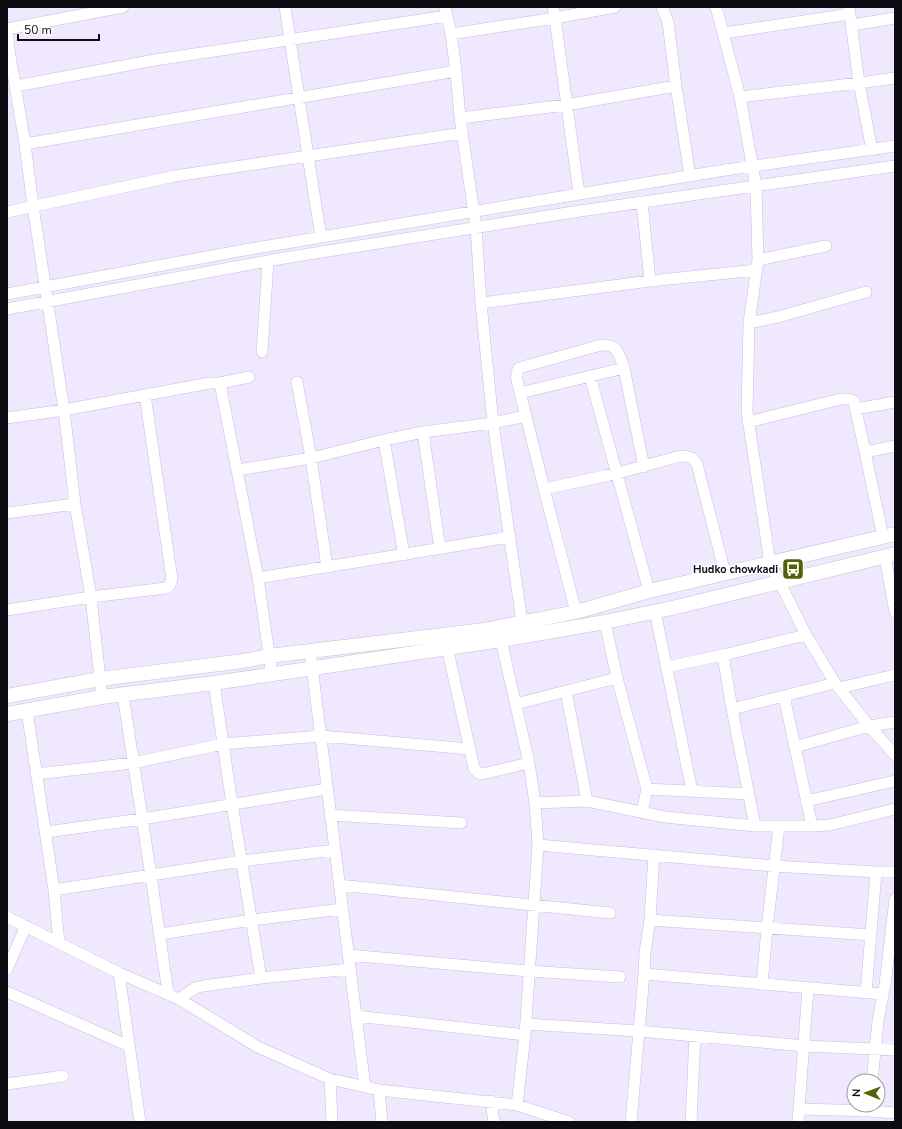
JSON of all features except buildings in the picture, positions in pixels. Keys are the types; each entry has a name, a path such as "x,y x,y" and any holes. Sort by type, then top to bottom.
{"main road":[{"path":"7,696 100,679 243,661 269,656 484,630 576,612 649,591 889,535"},
{"path":"7,714 102,697 272,675 447,647 501,640 605,622 890,555"}],"street":[{"path":"102,697 91,597 75,504 64,410 16,86 8,50 7,29 123,7"},
{"path":"285,7 320,237"},
{"path":"451,34 554,12 615,7"},
{"path":"662,7 668,22 690,176"},
{"path":"716,7 740,97 756,186 757,265 749,323 747,412 770,563 778,582 806,635 837,686 869,726 895,755"},
{"path":"16,86 155,60 290,40 446,11 451,34 460,118 476,227 481,303 493,423 522,622"},
{"path":"554,12 579,194"},
{"path":"724,33 850,15 895,18"},
{"path":"850,15 859,83 872,150"},
{"path":"25,144 456,71"},
{"path":"740,97 895,78"},
{"path":"460,118 566,105 676,86"},
{"path":"7,212 175,176 462,133"},
{"path":"7,294 320,237 690,176 895,146"},
{"path":"7,310 47,301 268,261 476,227 895,166"},
{"path":"642,202 650,281"},
{"path":"481,303 650,281 757,265 826,246"},
{"path":"262,352 268,261"},
{"path":"749,323 866,292"},
{"path":"576,612 516,378 516,371 519,368 601,345 608,344 618,351 624,368 644,467"},
{"path":"520,393 624,368"},
{"path":"590,376 649,591"},
{"path":"7,418 64,410 249,377"},
{"path":"297,382 311,458 327,567"},
{"path":"220,383 258,578 272,675"},
{"path":"7,610 91,597 166,588 170,585 172,579 144,395"},
{"path":"748,422 841,399 849,399 854,401 865,452 889,535"},
{"path":"856,409 895,402"},
{"path":"238,470 311,458 423,432 493,423 526,416"},
{"path":"423,432 440,549"},
{"path":"384,440 404,555"},
{"path":"865,452 895,446"},
{"path":"544,489 618,474 677,457 692,458 697,464 726,573"},
{"path":"7,513 75,504"},
{"path":"258,578 510,538"},
{"path":"890,555 894,606"},
{"path":"655,611 692,791"},
{"path":"605,622 617,678 647,789 642,812"},
{"path":"666,667 806,635"},
{"path":"501,640 529,763 535,803 538,845 525,1029 517,1105"},
{"path":"447,647 474,768 478,773 482,774 529,763"},
{"path":"310,651 365,1087"},
{"path":"723,655 755,826"},
{"path":"732,709 784,696 895,675"},
{"path":"516,704 617,678"},
{"path":"214,683 232,804 261,978"},
{"path":"566,691 587,801"},
{"path":"123,695 168,993"},
{"path":"784,696 812,826"},
{"path":"27,710 54,890 59,943"},
{"path":"795,747 869,726 895,722"},
{"path":"36,774 133,763 223,744 321,736 470,749"},
{"path":"806,801 895,780"},
{"path":"46,832 142,819 327,789"},
{"path":"647,789 749,794"},
{"path":"535,803 587,801 665,817 755,826 830,825 895,809"},
{"path":"330,815 461,823"},
{"path":"762,985 779,826"},
{"path":"538,845 774,866 895,872"},
{"path":"54,890 242,862 335,850"},
{"path":"631,1122 645,952 650,920 654,855"},
{"path":"866,993 876,872"},
{"path":"339,885 610,913"},
{"path":"873,1073 893,931 895,899"},
{"path":"160,934 252,920 342,909"},
{"path":"7,917 119,973 168,993 258,1047 330,1079 379,1090 517,1105 569,1122"},
{"path":"650,920 871,935"},
{"path":"7,970 26,926"},
{"path":"348,955 528,971 620,977"},
{"path":"179,999 195,988 203,986 261,978 350,969"},
{"path":"119,973 140,1122"},
{"path":"644,974 883,994"},
{"path":"798,1122 805,1046 808,988"},
{"path":"7,992 129,1046"},
{"path":"356,1016 525,1029 639,1031 805,1046 895,1050"},
{"path":"691,1122 695,1036"},
{"path":"7,1084 64,1076"},
{"path":"330,1079 332,1122"},
{"path":"379,1090 382,1122"},
{"path":"491,1101 494,1122"},
{"path":"800,1109 846,1108"}],"place":[{"name":"Hudko chowkadi","path":"793,569"}]}
